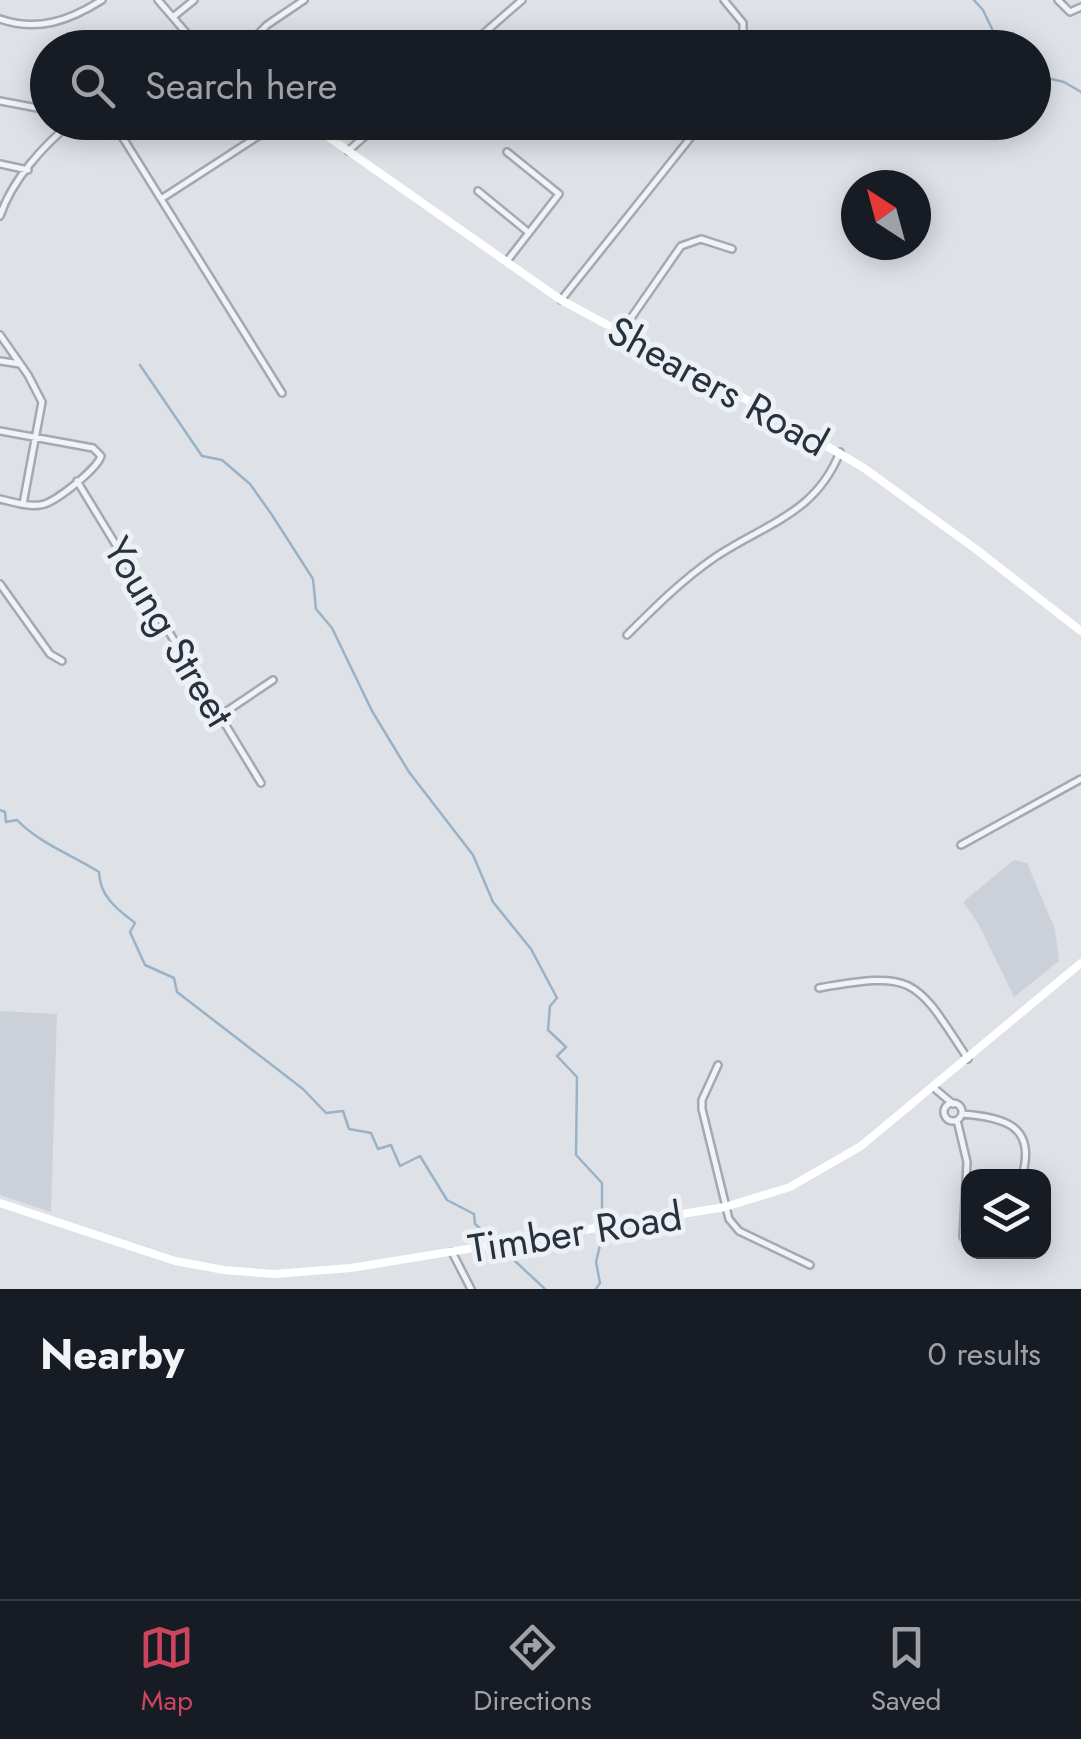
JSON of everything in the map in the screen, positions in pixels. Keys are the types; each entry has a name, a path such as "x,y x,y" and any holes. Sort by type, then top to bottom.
{"street":[{"path":"0,19 34,27 86,10 102,0"},
{"path":"158,0 183,30"},
{"path":"173,17 194,0"},
{"path":"262,30 304,0"},
{"path":"488,30 522,0"},
{"path":"724,0 742,23 742,30"},
{"path":"1058,0 1070,12 1081,7"},
{"path":"0,101 30,107"},
{"path":"0,216 5,200 50,140"},
{"path":"124,140 282,394"},
{"path":"160,199 252,140"},
{"name":"Shearers Road","path":"332,140 562,300 840,452 958,535 1081,631"},
{"path":"348,151 361,140"},
{"path":"562,300 689,140"},
{"path":"506,264 559,194 507,152"},
{"path":"0,164 28,170"},
{"path":"478,191 528,232"},
{"path":"620,333 680,246 702,239 732,249"},
{"path":"0,335 42,402 23,504"},
{"path":"0,360 20,364"},
{"path":"0,430 98,451 100,461 48,504 35,506 0,500"},
{"path":"627,635 683,581 714,558 790,516 812,498 824,485 840,452"},
{"name":"Young Street","path":"77,481 261,783"},
{"path":"0,584 50,654 62,661"},
{"path":"220,716 273,680"},
{"path":"961,845 1081,780"},
{"name":"Timber Road","path":"0,1203 157,1256 224,1270 310,1272 725,1207 790,1187 862,1146 936,1091 1081,963"},
{"path":"819,988 885,978 909,984 931,1004 968,1059"},
{"path":"718,1065 702,1100 702,1109 733,1226 810,1265"},
{"path":"936,1091 960,1107 967,1169"},
{"path":"936,1091 946,1108 947,1119 1002,1118 1019,1132 1026,1157 1023,1169"},
{"path":"946,1108 953,1104"},
{"path":"452,1252 470,1289"}],"shaded area":[{"path":"1014,860 1027,863 1055,929 1059,961 1014,997 979,925 963,902"},
{"path":"0,1011 57,1014 51,1212 0,1195"}],"waterway":[{"path":"974,0 993,30"},
{"path":"1051,79 1081,92"},
{"path":"140,365 202,456 222,460 250,484 272,515 313,579 316,609 332,628 372,711 409,772 473,855 493,902 531,949 557,998 550,1006 548,1030 566,1047 557,1056 577,1077 576,1155 602,1183 602,1216"},
{"path":"0,810 5,812 6,822 17,820 45,842 99,872 106,895 135,923 130,932 145,965 174,978 177,992 303,1089 326,1113 343,1111 349,1129 371,1133 378,1149 391,1145 400,1166 420,1156 447,1200 474,1214 475,1224 494,1240"},
{"path":"596,1289 600,1283 596,1262 601,1241"},
{"path":"502,1249 545,1289"}]}
